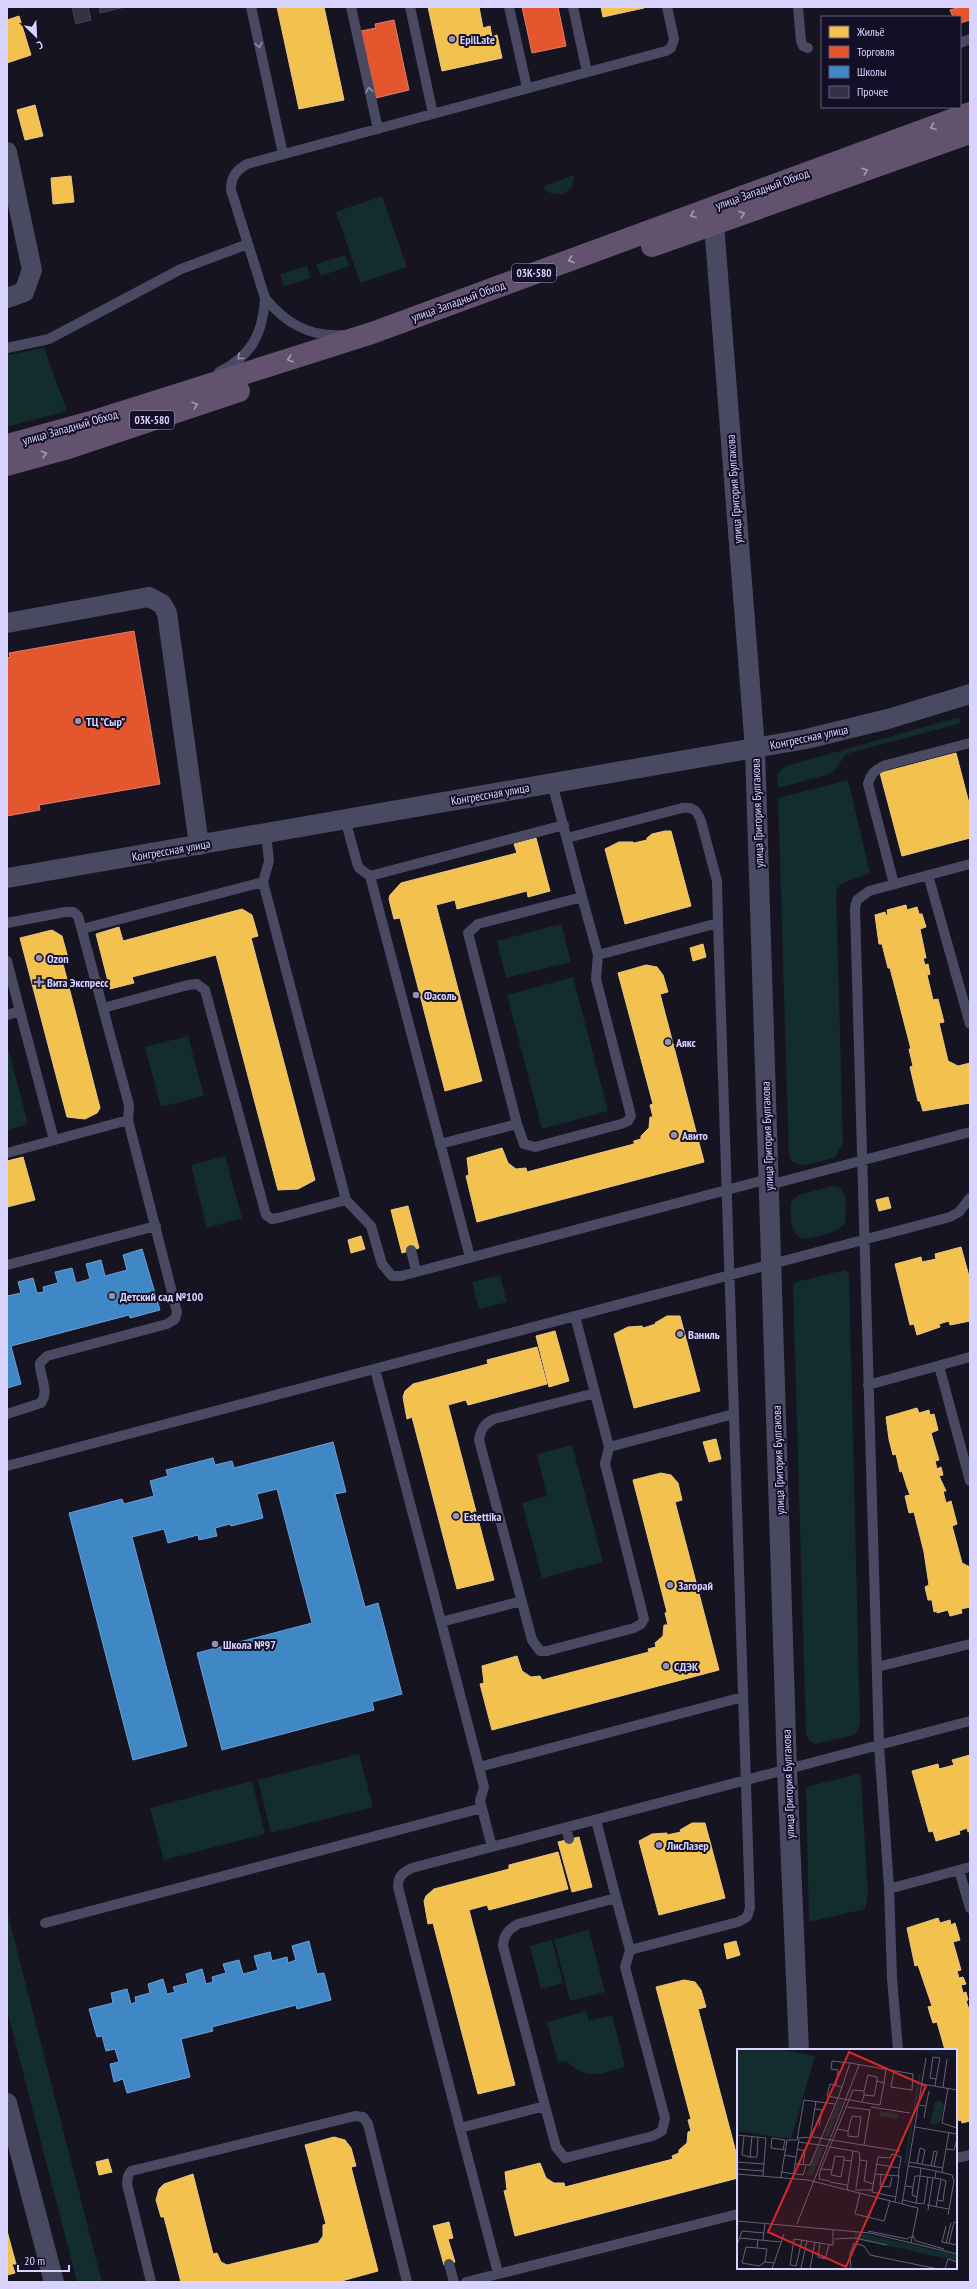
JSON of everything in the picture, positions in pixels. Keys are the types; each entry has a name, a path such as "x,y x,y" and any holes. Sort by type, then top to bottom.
{"highway":[{"name":"улица Западный Обход","path":"7,446 94,421 372,333 970,113"},
{"name":"улица Западный Обход","path":"7,465 65,449 296,372 970,133"}],"street":[{"path":"7,152 32,270 16,295"},
{"name":"улица Григория Булгакова","path":"714,224 755,749 787,1769 799,2049"},
{"path":"7,623 149,597 162,604 167,613 200,845"},
{"name":"Конгрессная улица","path":"7,878 755,749 806,739 888,719 970,694"},
{"path":"7,2103 54,2282"}],"lane":[{"path":"251,7 283,154"},
{"path":"351,7 378,129"},
{"path":"410,7 434,114"},
{"path":"509,7 527,88"},
{"path":"573,7 587,72"},
{"path":"94,421 210,376 230,366 248,350 258,337 264,316 265,298 231,190 231,180 237,170 247,164 671,48 674,39 667,7"},
{"path":"798,7 801,41 803,46 808,48"},
{"path":"7,348 49,338 181,269 248,244"},
{"path":"265,298 276,312 291,324 312,333 332,335 372,333"},
{"path":"894,884 868,784 870,775 877,768 886,765 970,743"},
{"path":"552,783 598,955 596,979 632,1116 628,1121 621,1124 534,1147 524,1144 517,1124 468,933 478,924 582,897"},
{"path":"567,838 682,808 691,807 698,813 701,821 717,881 750,1908 748,1917 738,1922 630,1950"},
{"path":"345,819 359,868 370,876 470,1257"},
{"path":"370,876 524,838 564,825"},
{"path":"266,833 269,861 263,882 346,1200 371,1226 386,1270 392,1276 416,1272 727,1189 768,1182 862,1161 970,1132"},
{"path":"898,2049 892,1978 889,1887 879,1745 855,908 857,900 862,895 894,884 970,864"},
{"path":"928,875 970,1024"},
{"path":"82,929 106,927 263,882"},
{"path":"7,923 73,912 78,916 129,1105 128,1120 177,1306 175,1319 167,1324 47,1356 40,1363 45,1390 45,1397 41,1403 7,1414"},
{"path":"598,955 718,923"},
{"path":"7,961 54,1140"},
{"path":"103,1008 188,985 197,984 205,990 266,1215 272,1219 278,1218 346,1200"},
{"path":"7,1015 20,1012"},
{"path":"7,1152 128,1120"},
{"path":"440,1144 517,1124"},
{"path":"7,1466 375,1369 544,1329 575,1316 950,1217 960,1212 970,1198"},
{"path":"7,1265 156,1226"},
{"path":"411,1250 416,1272"},
{"path":"575,1316 595,1392 609,1447 605,1464 644,1613 641,1624 634,1628 547,1651 540,1651 532,1640 479,1440 481,1431 486,1423 494,1419 595,1392"},
{"path":"868,1385 970,1358"},
{"path":"939,1366 970,1481"},
{"path":"375,1369 484,1787 480,1801 492,1847"},
{"path":"609,1447 734,1414"},
{"path":"441,1622 522,1601"},
{"path":"877,1667 970,1644"},
{"path":"479,1767 744,1697"},
{"path":"498,2273 398,1887 398,1879 402,1872 412,1868 970,1721"},
{"path":"45,1923 482,1808"},
{"path":"596,1820 630,1950 625,1967 665,2118 662,2131 653,2136 572,2158 564,2158 556,2147 503,1946 504,1936 509,1929 518,1924 616,1898"},
{"path":"566,1828 569,1839"},
{"path":"889,1887 896,1887 970,1867"},
{"path":"959,1870 970,1908"},
{"path":"460,2128 545,2106"},
{"path":"151,2282 127,2184 128,2176 131,2171 355,2116 363,2117 368,2124 407,2282"},
{"path":"957,2158 970,2155"},
{"path":"466,2282 737,2214"},
{"path":"449,2264 454,2282"}],"green space":[{"path":"574,175 572,187 562,195 550,193 542,187"},
{"path":"382,196 407,267 360,283 336,212"},
{"path":"345,255 349,266 321,276 316,264"},
{"path":"307,266 311,278 284,286 280,274"},
{"path":"44,348 67,411 7,427 7,355"},
{"path":"959,717 961,723 846,754 835,770 829,774 778,788 777,775 783,767"},
{"path":"848,780 870,873 841,884 836,891 843,1143 835,1157 817,1163 804,1165 793,1162 789,1157 778,798"},
{"path":"561,924 571,962 506,978 497,941"},
{"path":"573,977 608,1111 542,1129 507,995"},
{"path":"188,1036 204,1096 161,1107 145,1047"},
{"path":"7,1045 28,1124 7,1130"},
{"path":"225,1156 242,1218 207,1228 191,1165"},
{"path":"832,1186 841,1188 846,1197 845,1223 838,1230 823,1235 801,1238 797,1235 791,1221 792,1200 799,1195"},
{"path":"845,1270 849,1274 860,1724 855,1734 815,1744 809,1740 806,1734 793,1286 796,1282"},
{"path":"500,1275 507,1302 479,1309 472,1282"},
{"path":"572,1445 603,1562 542,1578 522,1503 547,1496 537,1454"},
{"path":"359,1754 373,1807 271,1833 258,1780"},
{"path":"858,1774 861,1778 868,1895 865,1909 809,1922 806,1787"},
{"path":"252,1781 265,1834 164,1860 150,1808"},
{"path":"7,1911 102,2282 77,2282 7,2010"},
{"path":"589,1930 605,1992 570,2001 554,1939"},
{"path":"552,1940 563,1983 541,1989 530,1946"},
{"path":"586,2011 589,2021 612,2015 625,2067 601,2073 588,2074 574,2068 567,2061 558,2063 547,2022"}],"building: Жильё":[{"path":"277,7 324,7 344,100 299,109"},
{"path":"428,7 479,7 483,28 490,26 492,37 497,35 502,58 442,71"},
{"path":"601,7 644,7 644,8 603,17"},
{"path":"19,16 31,55 7,63 7,20"},
{"path":"35,105 43,136 25,140 17,110"},
{"path":"71,176 74,202 53,204 51,178"},
{"path":"956,753 970,807 970,838 902,856 880,773"},
{"path":"671,831 691,906 625,924 605,849 619,842 634,843 647,840 647,838 652,834"},
{"path":"536,838 550,891 528,897 527,891 457,909 455,900 436,905 482,1081 445,1091 400,918 394,919 389,899 390,895 401,883 517,853 514,844"},
{"path":"906,905 907,910 917,907 919,914 922,914 926,927 920,929 926,958 923,958 925,965 928,964 930,974 927,975 933,1000 938,999 944,1022 939,1023 948,1061 958,1066 970,1063 970,1103 923,1111 920,1101 918,1101 910,1067 913,1066 909,1049 911,1049 890,968 888,968 882,944 879,944 875,915 885,912 886,915 888,915 887,910"},
{"path":"242,909 252,915 258,936 251,938 315,1180 298,1189 278,1190 216,955 132,977 134,983 110,989 96,934 119,927 123,941"},
{"path":"52,930 62,936 68,958 62,960 100,1108 97,1113 85,1119 67,1117 20,938"},
{"path":"703,944 706,957 693,961 690,948"},
{"path":"646,965 657,967 663,975 668,992 660,994 704,1162 477,1222 466,1176 469,1175 467,1158 502,1148 508,1163 516,1169 526,1168 527,1172 634,1144 634,1141 641,1139 641,1136 649,1128 650,1117 653,1117 650,1105 653,1104 618,973"},
{"path":"23,1157 35,1200 7,1207 7,1161"},
{"path":"888,1197 891,1208 879,1211 876,1200"},
{"path":"408,1206 419,1248 402,1253 391,1210"},
{"path":"361,1236 365,1249 351,1253 348,1240"},
{"path":"961,1247 969,1276 970,1321 950,1325 949,1321 939,1324 940,1327 917,1335 914,1324 910,1325 895,1264 921,1257 922,1262 936,1259 935,1254"},
{"path":"667,1316 680,1316 700,1391 634,1408 614,1334 628,1327 642,1326 643,1328 656,1324 655,1323"},
{"path":"555,1331 569,1381 549,1387 536,1336"},
{"path":"537,1347 547,1384 468,1405 466,1400 448,1405 494,1580 457,1589 412,1417 407,1419 403,1397 405,1391 413,1384 488,1364 487,1360"},
{"path":"917,1408 919,1413 929,1410 930,1415 934,1414 938,1430 931,1433 939,1460 935,1461 937,1469 941,1467 943,1475 939,1476 946,1491 943,1491 946,1503 951,1501 957,1524 952,1526 962,1563 970,1567 970,1607 961,1609 962,1613 950,1616 948,1610 937,1613 937,1611 934,1612 932,1600 928,1600 925,1587 929,1585 924,1552 914,1512 909,1513 905,1496 910,1495 902,1471 900,1472 896,1454 893,1455 889,1439 886,1417"},
{"path":"716,1439 721,1459 709,1462 703,1442"},
{"path":"661,1473 671,1475 678,1483 682,1500 675,1502 719,1670 492,1730 480,1684 484,1683 482,1666 517,1656 522,1671 531,1677 540,1676 542,1680 649,1652 648,1649 656,1647 655,1643 663,1636 664,1625 668,1625 665,1613 667,1612 633,1480"},
{"path":"970,1755 970,1831 968,1832 967,1828 959,1831 960,1834 936,1841 933,1831 929,1832 912,1771 938,1764 939,1769 954,1765 952,1760"},
{"path":"692,1823 705,1823 725,1898 659,1915 639,1841 652,1834 667,1833 667,1835 681,1832 680,1830"},
{"path":"579,1837 592,1887 572,1892 558,1842"},
{"path":"558,1852 568,1889 489,1910 487,1905 469,1910 515,2085 478,2094 433,1923 428,1924 424,1901 426,1896 434,1889 509,1869 509,1865"},
{"path":"938,1918 940,1923 950,1920 951,1925 955,1923 960,1940 953,1942 961,1970 957,1971 959,1978 963,1977 966,1984 961,1985 963,1993 966,1992 968,2000 966,2001 970,2012 970,2121 962,2123 961,2120 959,2121 957,2113 957,2049 945,2049 937,2022 933,2023 928,2007 932,2006 918,1965 915,1966 907,1928"},
{"path":"736,1941 740,1955 727,1959 724,1944"},
{"path":"684,1980 695,1982 701,1990 706,2007 698,2009 737,2156 737,2178 515,2236 504,2191 507,2190 505,2172 540,2163 546,2178 554,2183 564,2183 565,2187 673,2159 672,2156 679,2153 679,2150 687,2143 688,2132 691,2131 688,2120 691,2119 656,1987"},
{"path":"334,2137 345,2140 351,2148 356,2166 351,2167 378,2271 338,2282 181,2282 164,2217 161,2217 156,2200 159,2189 164,2184 193,2174 213,2254 217,2253 221,2262 227,2265 318,2243 323,2236 323,2225 326,2224 305,2145"},
{"path":"108,2159 112,2172 99,2175 96,2162"},
{"path":"449,2222 453,2238 448,2239 455,2262 444,2265 433,2226"},
{"path":"7,2231 16,2264 12,2264 15,2273 7,2275"}],"building: Торговля":[{"path":"522,7 558,7 566,46 532,53"},
{"path":"960,7 970,7 970,20 961,23 961,16 953,16 950,10"},
{"path":"394,20 409,90 376,98 361,31 376,28 375,24"},
{"name":"ТЦ \"Сыр\"","path":"134,631 160,784 39,805 40,810 7,816 7,658 10,657 9,653"}],"building: Школы":[{"path":"142,1249 160,1310 130,1318 129,1315 11,1346 21,1384 7,1388 7,1296 21,1293 18,1282 33,1278 37,1293 44,1292 43,1287 58,1283 55,1272 72,1268 76,1283 90,1279 86,1264 101,1260 105,1276 127,1270 123,1255"},
{"path":"333,1442 346,1492 335,1494 365,1607 378,1603 402,1694 372,1702 374,1710 222,1750 197,1653 312,1623 277,1489 257,1494 263,1518 231,1526 230,1524 215,1528 217,1536 199,1540 198,1535 168,1543 164,1529 132,1537 187,1746 133,1760 69,1513 122,1499 124,1504 154,1496 150,1481 168,1476 166,1470 213,1458 215,1465 232,1461 234,1468"},
{"path":"309,1941 317,1974 324,1973 331,2000 297,2009 296,2005 212,2027 213,2031 181,2039 190,2077 127,2093 123,2079 114,2082 110,2064 119,2062 115,2049 106,2051 102,2036 97,2037 89,2009 113,2003 111,1993 127,1989 131,2004 136,2002 135,1997 150,1993 148,1984 163,1979 167,1994 175,1992 173,1987 188,1983 186,1974 202,1969 206,1984 213,1982 212,1977 226,1973 223,1964 239,1960 243,1974 258,1970 254,1956 270,1952 272,1961 287,1957 288,1963 296,1960 292,1946"}],"building: Прочее":[{"path":"72,7 88,7 91,20 76,24"},
{"path":"99,7 125,7 100,13"}],"place":[{"name":"EpilLate","path":"452,39"},
{"name":"ТЦ \"Сыр\"","path":"78,721"},
{"name":"Ozon","path":"39,958"},
{"name":"Вита Экспресс","path":"39,982"},
{"name":"Фасоль","path":"416,995"},
{"name":"Аякс","path":"668,1042"},
{"name":"Авито","path":"674,1135"},
{"name":"Детский сад №100","path":"112,1296"},
{"name":"Ваниль","path":"680,1334"},
{"name":"Estettika","path":"456,1516"},
{"name":"Загорай","path":"670,1585"},
{"name":"Школа №97","path":"215,1644"},
{"name":"СДЭК","path":"666,1666"},
{"name":"ЛисЛазер","path":"659,1845"}]}
